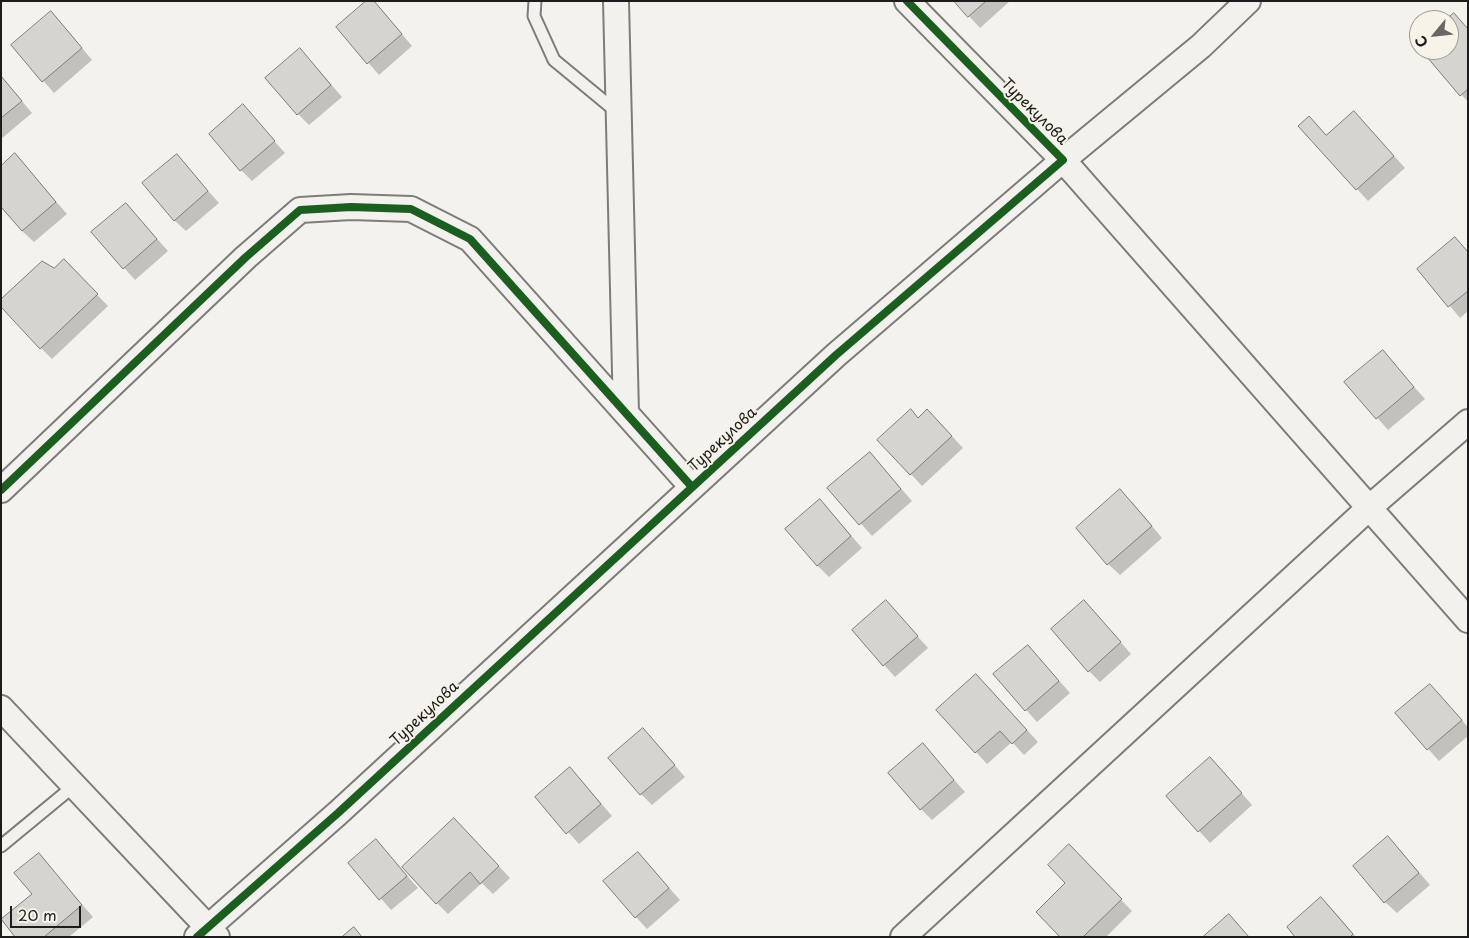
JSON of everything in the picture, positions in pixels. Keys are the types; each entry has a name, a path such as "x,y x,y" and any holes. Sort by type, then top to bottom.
{"street":[{"path":"616,1 626,413"},
{"name":"Турекулова","path":"208,933 836,355 1063,160 907,1"},
{"path":"1248,1 1201,46 1063,160 1468,620"},
{"path":"1,490 239,264 300,210 351,207 411,209 470,239 692,487"},
{"path":"903,937 1370,507 1468,422"},
{"path":"1,708 75,785 208,933"}],"lane":[{"path":"535,1 534,16 554,60 618,114"},
{"path":"1,846 75,785"}],"building":[{"path":"366,1 374,1 402,34 367,64 336,27"},
{"path":"954,1 986,1 968,17"},
{"path":"51,11 82,48 42,82 11,45"},
{"path":"1459,19 1468,29 1468,89 1460,96 1429,60 1459,60"},
{"path":"300,48 331,85 297,115 265,78"},
{"path":"1,76 22,101 1,118"},
{"path":"243,104 275,141 240,171 209,134"},
{"path":"1354,111 1394,156 1356,190 1298,126 1309,116 1326,135"},
{"path":"15,153 56,202 22,231 1,207 1,166"},
{"path":"177,154 208,191 174,221 142,183"},
{"path":"126,203 157,239 123,269 91,232"},
{"path":"1455,237 1468,252 1468,291 1448,307 1417,269"},
{"path":"64,259 98,294 40,349 1,307 1,299 42,261 54,268"},
{"path":"1383,350 1414,387 1376,419 1344,382"},
{"path":"911,409 918,418 927,409 952,436 910,475 877,440"},
{"path":"870,452 901,489 859,525 827,488"},
{"path":"1120,489 1152,526 1107,565 1076,528"},
{"path":"820,499 851,536 817,566 785,529"},
{"path":"886,600 918,636 883,666 852,630"},
{"path":"1084,600 1121,642 1088,672 1051,629"},
{"path":"1028,645 1059,681 1025,711 993,674"},
{"path":"976,674 1027,730 1012,744 1000,731 975,753 936,710"},
{"path":"1430,684 1462,720 1427,750 1395,713"},
{"path":"643,728 675,765 640,795 608,758"},
{"path":"923,743 954,780 920,810 888,773"},
{"path":"1210,757 1242,793 1198,832 1166,796"},
{"path":"570,767 601,804 566,834 535,797"},
{"path":"454,818 499,866 480,884 470,872 436,904 402,867"},
{"path":"1388,836 1419,873 1384,903 1353,866"},
{"path":"376,839 407,876 379,900 348,863"},
{"path":"1069,844 1122,899 1083,937 1060,937 1036,912 1065,883 1048,865"},
{"path":"638,852 669,888 635,918 603,881"},
{"path":"39,853 82,905 44,937 15,937 1,919 32,894 14,873"},
{"path":"1321,897 1353,934 1350,937 1295,937 1287,927"},
{"path":"1229,914 1249,937 1203,937"},
{"path":"354,927 362,937 342,937"}],"cycle path":[{"path":"197,937 338,813 836,355 1063,160 907,1"},
{"path":"1,490 246,257 300,210 351,207 411,209 470,239 692,487"}]}
